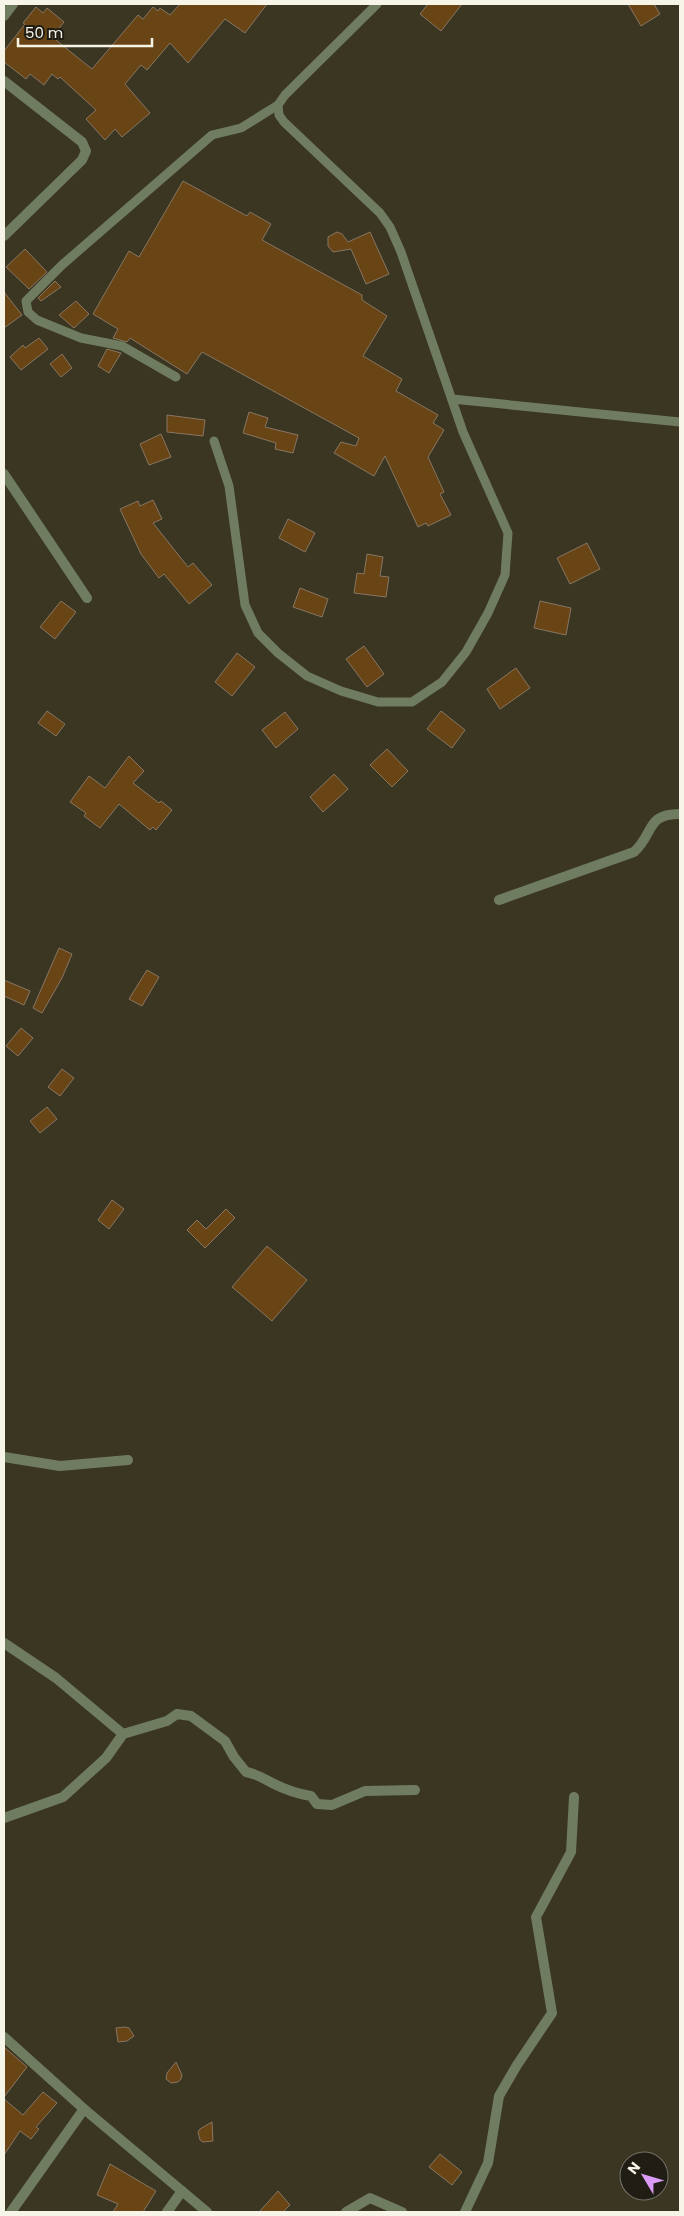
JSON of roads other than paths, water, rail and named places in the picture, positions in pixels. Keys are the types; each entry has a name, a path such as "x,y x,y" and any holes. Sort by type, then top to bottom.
{"street":[{"path":"4,16 13,4"},
{"path":"4,81 82,142 86,151 82,160 4,236"},
{"path":"4,474 87,598"},
{"path":"499,900 634,852 640,846 653,822 665,814 680,814"},
{"path":"4,1457 60,1466 128,1460"},
{"path":"4,1643 56,1678 123,1734"},
{"path":"4,1818 63,1797 106,1758 123,1734 167,1721 177,1714 191,1716 225,1741 234,1758 246,1772 258,1774 274,1784 286,1787 297,1794 311,1796 317,1804 332,1805 365,1791 416,1790"},
{"path":"466,2212 488,2163 500,2096 517,2065 552,2013 536,1917 571,1852 574,1797"},
{"path":"4,2037 84,2109 207,2212"},
{"path":"11,2212 84,2109"},
{"path":"167,2212 182,2191"},
{"path":"346,2212 370,2198 402,2212"}],"lane":[{"path":"176,377 122,346 81,338 37,320 28,312 26,300 62,265 212,135 241,128 278,105 284,95 377,4"},
{"path":"214,441 229,486 245,605 258,633 308,676 341,690 378,702 412,702 442,682 466,652 488,613 504,575 508,533 463,432 401,252 385,219 284,122 279,115 278,105"},
{"path":"452,400 680,422"}]}
